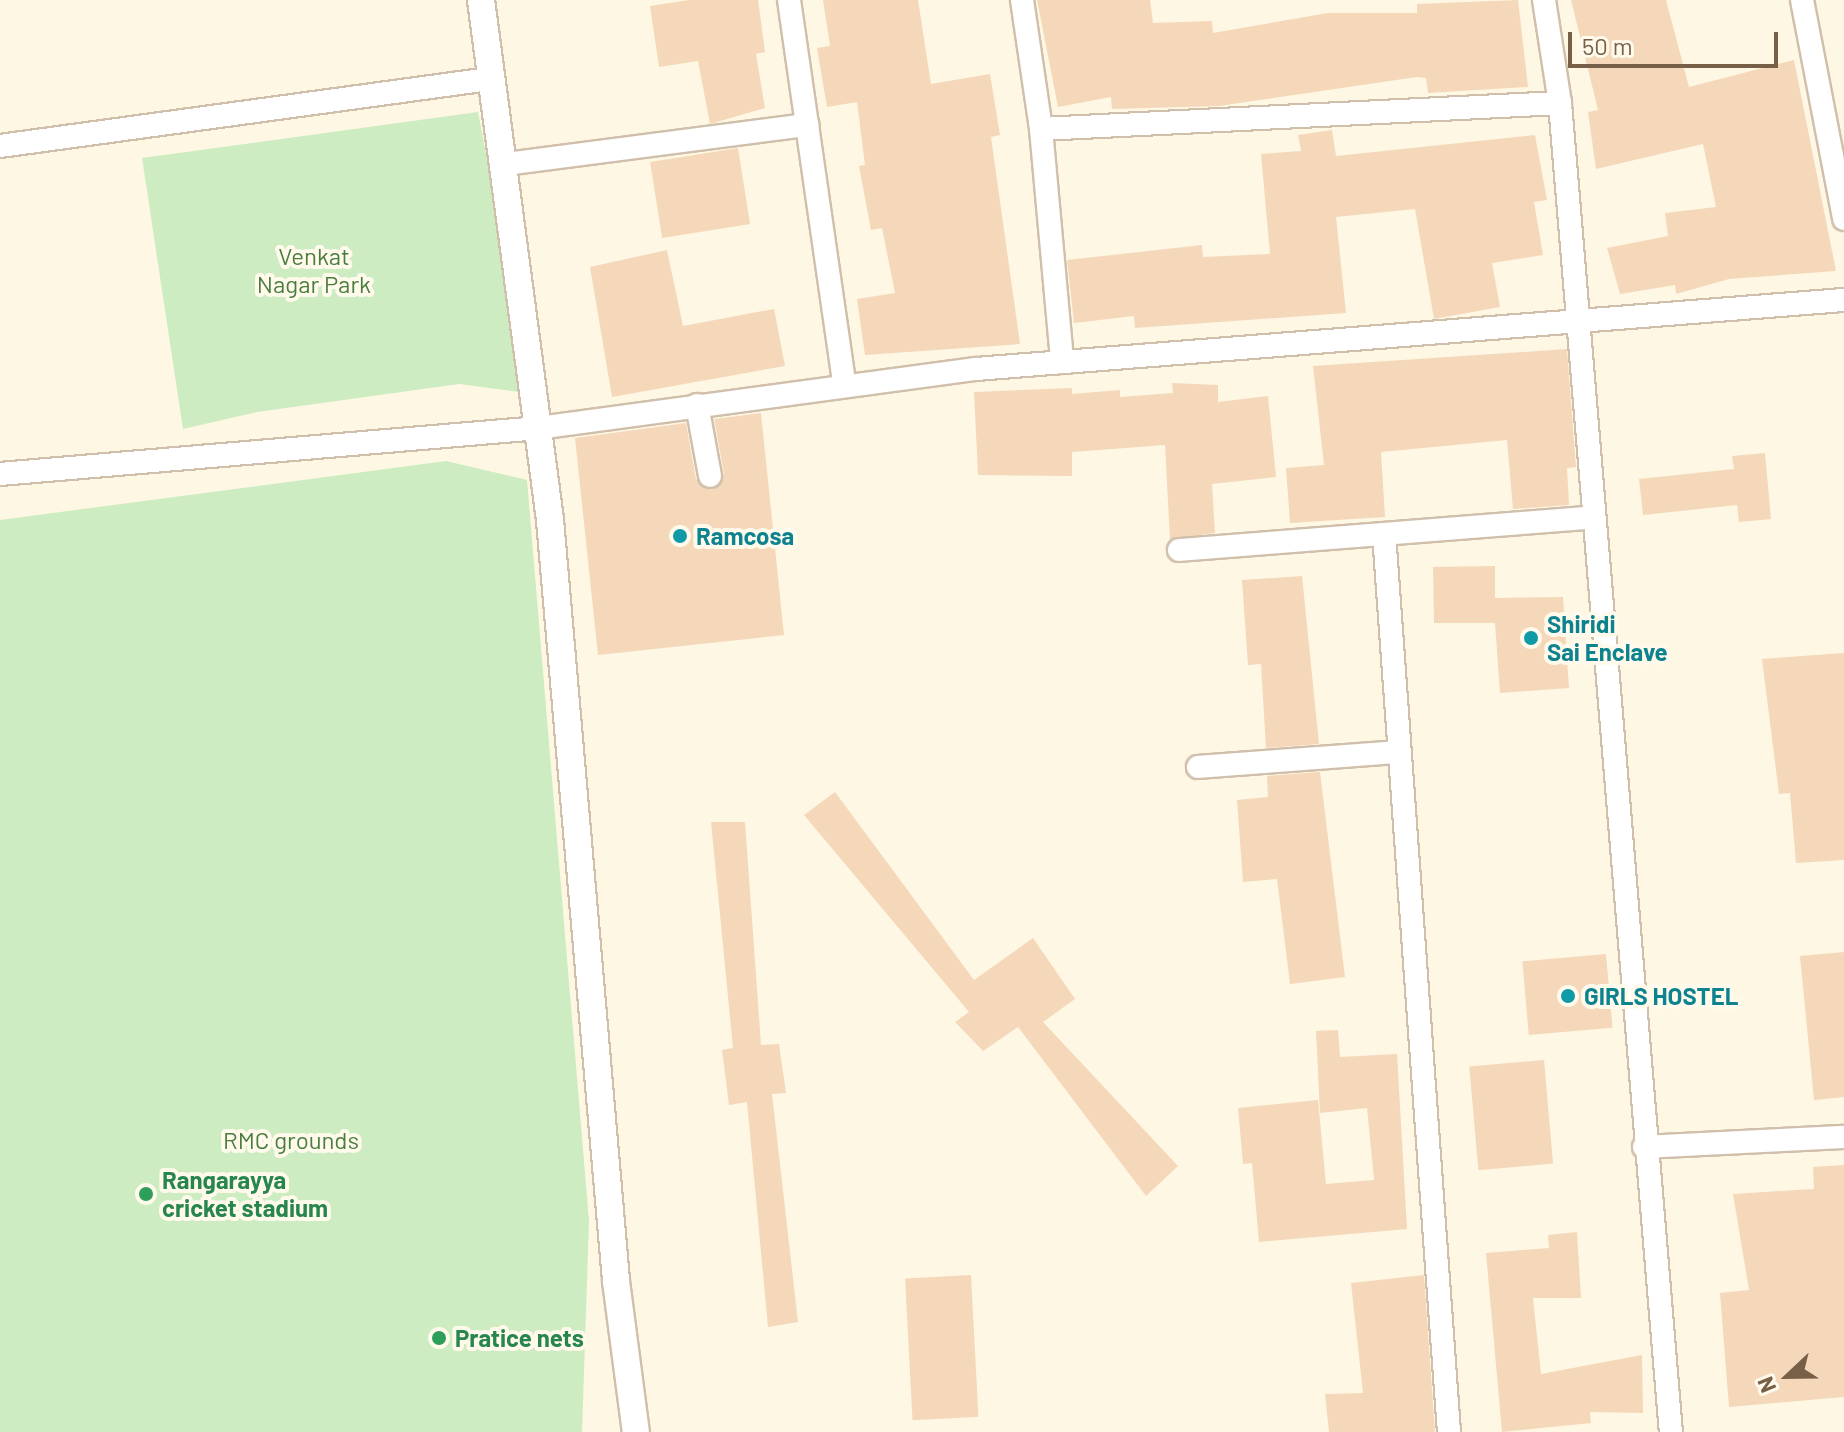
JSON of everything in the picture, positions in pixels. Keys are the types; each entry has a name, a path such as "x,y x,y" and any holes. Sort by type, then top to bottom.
{"street":[{"path":"481,0 506,164 539,428 616,1281 636,1432"},
{"path":"789,0 844,384"},
{"path":"1022,0 1041,129 1062,362"},
{"path":"1544,0 1560,103 1644,1147 1671,1432"},
{"path":"1802,0 1844,219"},
{"path":"0,146 492,79"},
{"path":"1041,129 1560,103"},
{"path":"506,164 807,125"},
{"path":"0,474 539,428 844,384 1062,362 1844,300"},
{"path":"697,405 710,476"},
{"path":"1179,550 1594,517"},
{"path":"1384,534 1449,1432"},
{"path":"1198,767 1398,752"},
{"path":"1644,1147 1844,1137"}],"green space":[{"name":"Venkat Nagar Park","path":"478,112 499,222 519,392 459,384 257,412 183,429 142,158"},
{"name":"RMC grounds","path":"446,461 527,480 589,1221 582,1432 0,1432 0,520"}],"building":[{"path":"689,0 758,0 765,52 756,54 765,108 710,124 698,61 659,67 650,6"},
{"path":"823,0 918,0 931,84 990,74 1000,135 991,137 1020,344 865,355 857,299 895,293 882,228 871,230 859,166 865,165 857,102 827,107 817,48 830,46"},
{"path":"1037,0 1150,0 1153,23 1212,21 1213,33 1328,13 1417,13 1417,4 1518,0 1528,87 1428,93 1426,78 1417,77 1219,106 1112,109 1111,97 1058,107"},
{"path":"1571,0 1666,0 1689,87 1794,60 1836,271 1729,279 1676,294 1675,285 1620,294 1607,248 1668,236 1665,213 1716,207 1703,144 1596,169 1588,112 1598,110"},
{"path":"1332,130 1336,156 1535,135 1547,200 1534,202 1543,255 1492,263 1500,307 1434,319 1415,209 1336,217 1346,313 1135,328 1134,316 1074,323 1067,260 1202,245 1203,257 1270,254 1261,154 1301,151 1298,135"},
{"path":"738,148 750,224 662,238 650,162"},
{"path":"667,250 683,326 774,309 785,366 612,397 590,267"},
{"path":"1567,349 1576,467 1567,468 1569,505 1513,509 1507,440 1381,452 1385,517 1290,523 1286,468 1324,465 1313,366"},
{"path":"1172,383 1218,385 1218,402 1268,396 1276,477 1212,484 1215,533 1170,539 1165,445 1072,452 1072,476 978,475 974,392 1072,388 1072,394 1120,390 1120,397 1173,393"},
{"name":"Ramcosa","path":"761,413 784,635 598,655 575,438 686,423 696,479 712,490 724,474 714,419"},
{"path":"1765,453 1771,519 1739,522 1737,505 1643,515 1639,479 1734,469 1732,456"},
{"name":"Shiridi Sai Enclave","path":"1495,566 1495,598 1563,597 1569,688 1500,693 1495,623 1434,623 1433,567"},
{"path":"1302,576 1319,744 1266,748 1261,664 1248,665 1242,580"},
{"path":"1844,653 1844,860 1796,863 1790,793 1779,794 1762,659"},
{"path":"1320,772 1345,977 1290,984 1277,879 1243,882 1237,800 1268,797 1267,776"},
{"path":"835,792 974,980 1033,938 1075,999 1043,1022 1178,1166 1146,1196 1018,1027 983,1051 955,1022 969,1012 804,815"},
{"path":"711,822 745,822 761,1045 779,1044 786,1093 772,1094 798,1322 768,1327 747,1102 729,1105 722,1050 733,1048"},
{"path":"1844,952 1844,1097 1814,1100 1800,956"},
{"name":"GIRLS HOSTEL","path":"1606,954 1612,1028 1529,1035 1522,961"},
{"path":"1338,1030 1340,1057 1397,1054 1407,1229 1259,1242 1252,1163 1243,1164 1238,1108 1318,1100 1326,1184 1374,1180 1367,1108 1320,1113 1316,1031"},
{"path":"1544,1060 1553,1164 1478,1170 1469,1067"},
{"path":"1844,1165 1844,1397 1729,1407 1720,1293 1749,1290 1733,1194 1814,1189 1813,1167"},
{"path":"1577,1232 1581,1298 1533,1298 1541,1374 1642,1355 1643,1413 1590,1412 1591,1423 1502,1432 1486,1253 1549,1248 1548,1235"},
{"path":"971,1275 978,1417 913,1420 905,1278"},
{"path":"1424,1275 1435,1432 1329,1432 1325,1394 1363,1393 1351,1283"}],"place":[{"name":"Ramcosa","path":"680,536"},
{"name":"Shiridi Sai Enclave","path":"1531,638"},
{"name":"GIRLS HOSTEL","path":"1568,996"},
{"name":"Rangarayya cricket stadium","path":"146,1194"},
{"name":"Pratice nets","path":"439,1338"}]}
